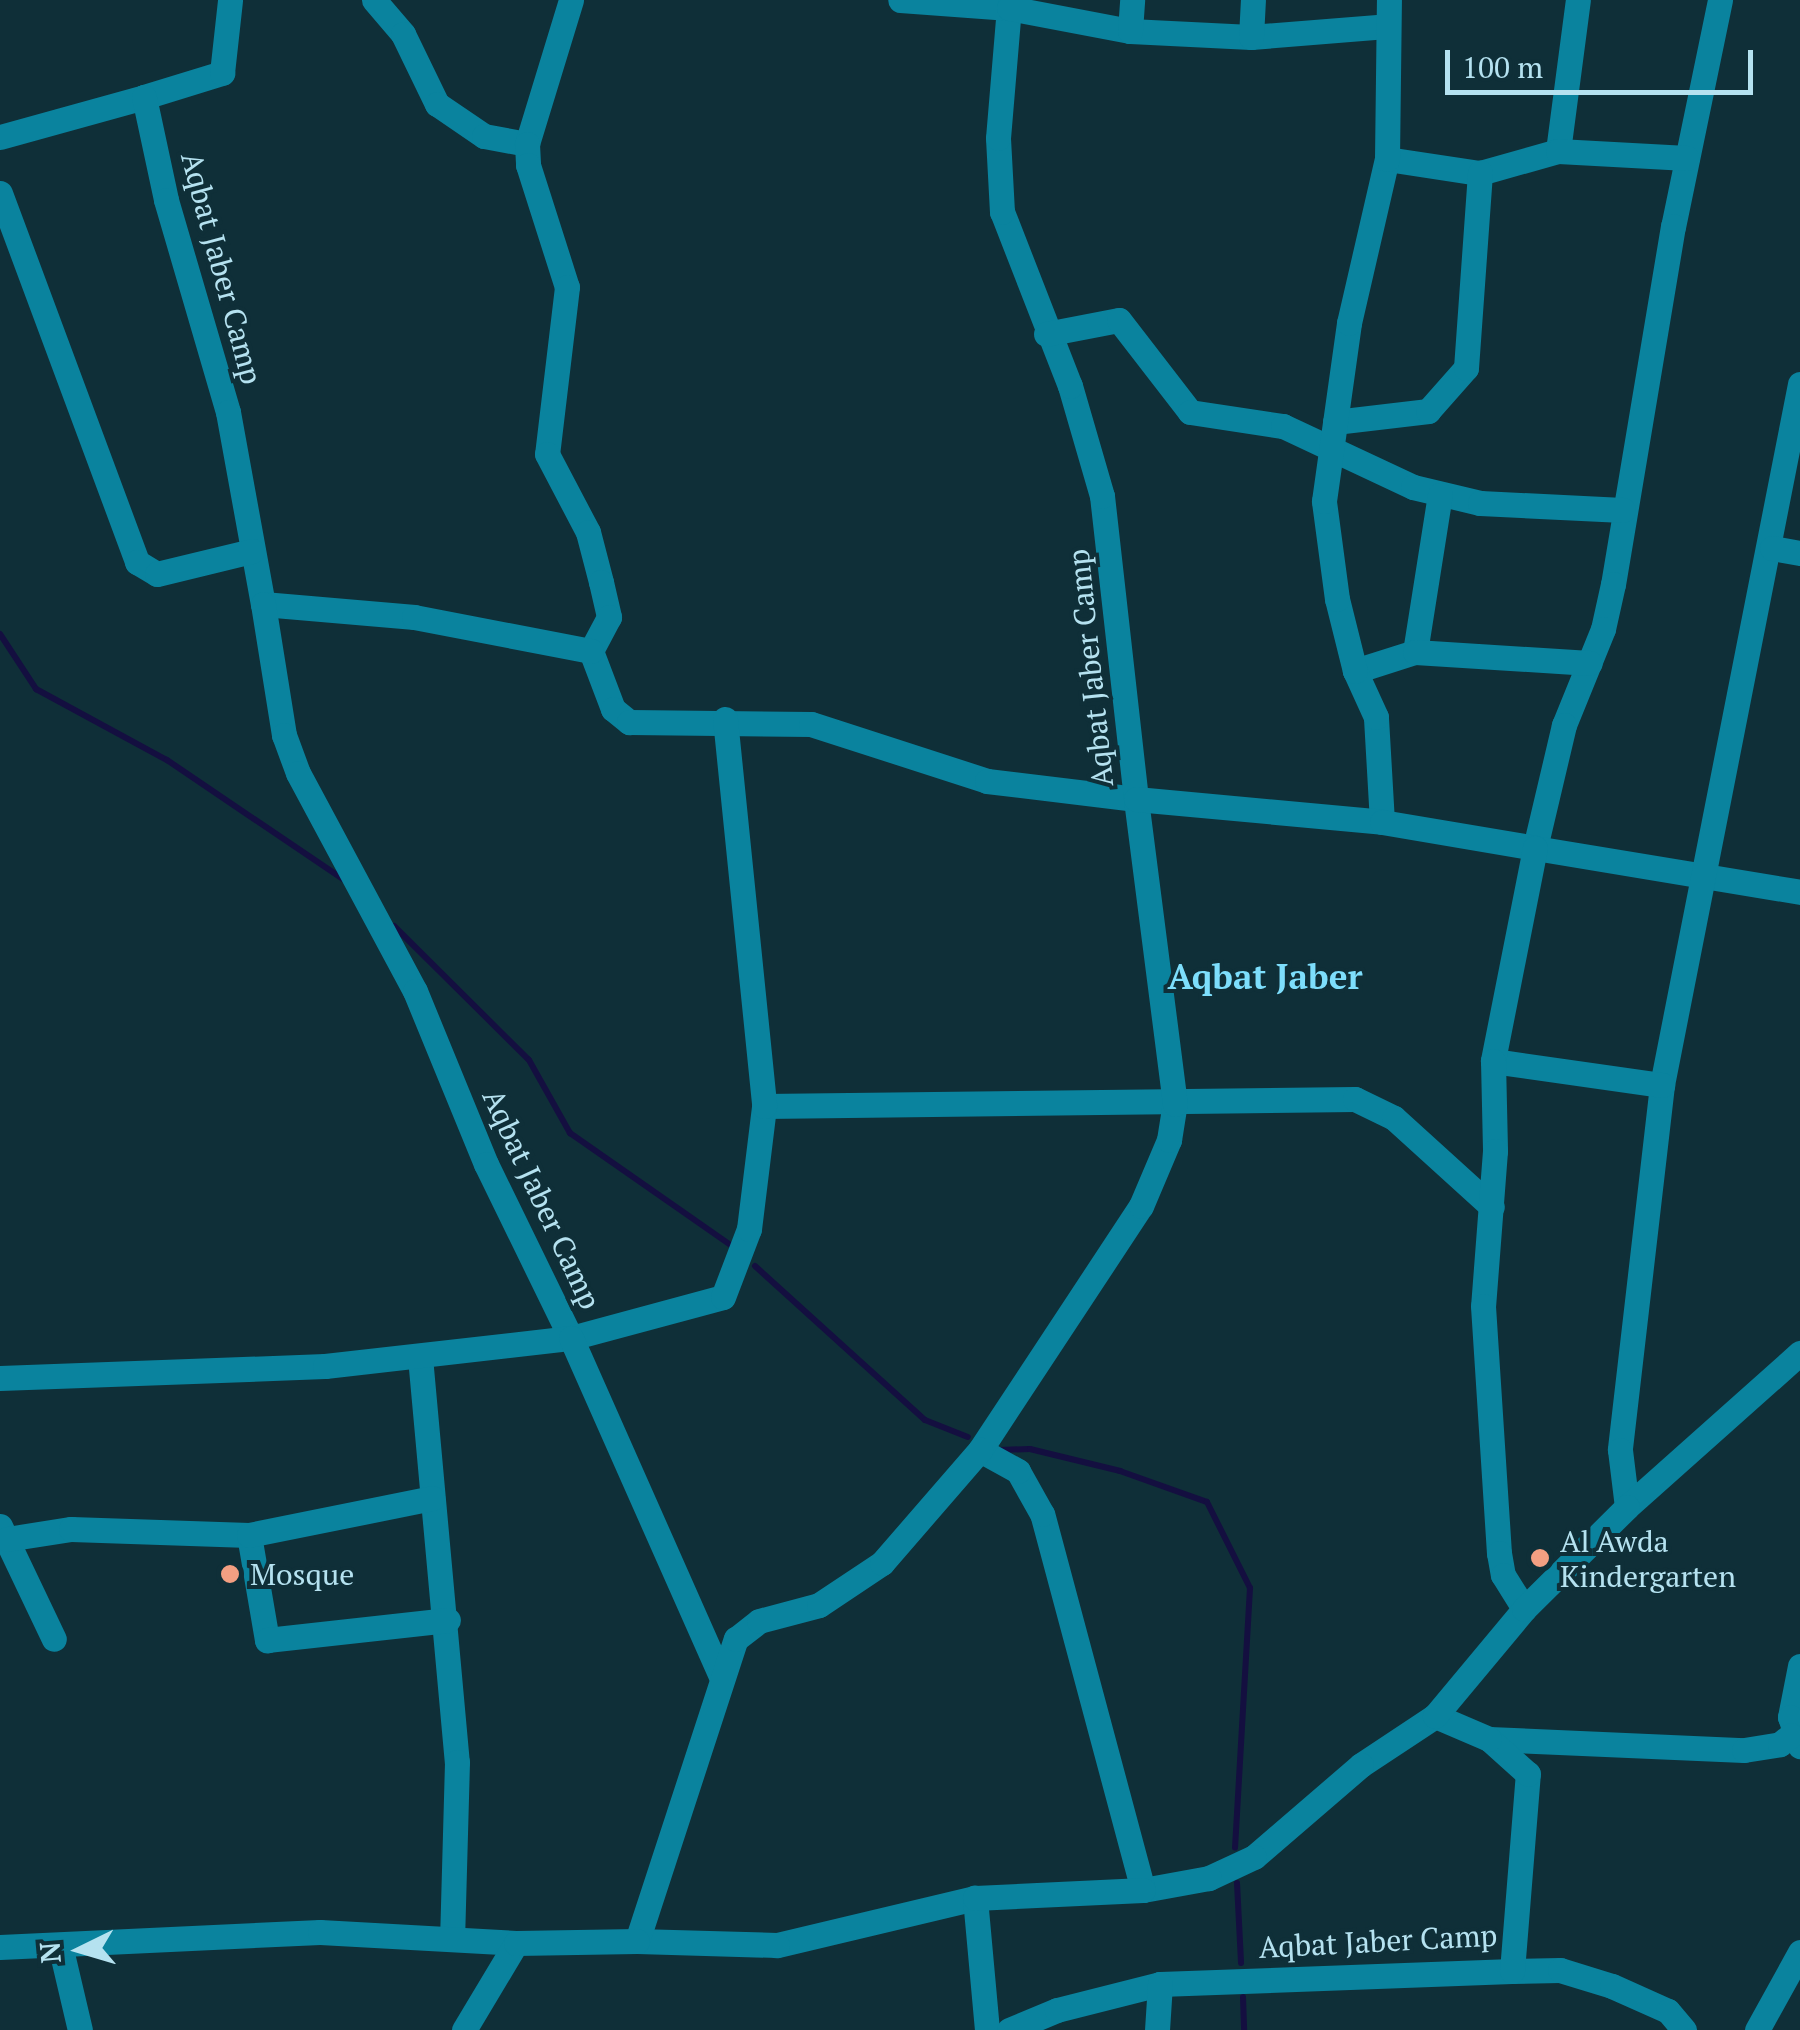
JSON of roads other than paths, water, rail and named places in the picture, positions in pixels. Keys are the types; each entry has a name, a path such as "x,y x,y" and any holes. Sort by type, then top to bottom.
{"street":[{"path":"0,136 144,96 227,68 230,0"},
{"path":"374,0 402,34 437,104 484,136 527,144"},
{"path":"264,604 414,617 591,650 608,617 588,532 547,454 567,288 527,144 571,0"},
{"path":"900,0 1010,4 1130,31 1250,36 1388,13 1388,159 1364,251 1331,434 1324,500 1330,558 1355,671 1376,718 1382,822"},
{"path":"1130,31 1132,0"},
{"path":"1250,36 1253,0"},
{"path":"1558,151 1578,0"},
{"path":"1524,1609 1503,1575 1499,1552 1483,1306 1492,1207 1494,1061 1535,848 1564,725 1606,614 1687,158 1720,0"},
{"name":"Aqbat Jaber Camp","path":"591,650 612,709 629,722 725,720 811,724 987,781 1136,799 1108,526 1070,386 1008,234 1000,191 1010,4"},
{"name":"Aqbat Jaber Camp","path":"144,96 166,200 228,412 284,735 298,773 415,991 486,1164 571,1338 723,1297 749,1229 764,1106"},
{"path":"1388,159 1480,172 1558,151 1687,158"},
{"path":"1046,334 1119,320 1190,412 1256,419 1331,434 1428,412 1466,368 1480,172"},
{"path":"0,193 136,562 157,574 252,550"},
{"path":"1627,1507 1620,1450 1662,1084 1706,875 1742,670 1772,548 1800,384"},
{"path":"1331,434 1371,472 1440,495 1480,503 1623,510"},
{"path":"1415,652 1440,495"},
{"path":"1772,548 1800,553"},
{"path":"1355,671 1415,652 1590,663"},
{"path":"725,720 764,1106 1370,1103 1492,1207"},
{"path":"696,1612 727,1630 744,1631 819,1605 872,1571 929,1516 980,1450 1141,1206 1169,1140 1174,1104 1136,799 1382,822 1800,892"},
{"path":"1494,1061 1662,1084"},
{"path":"0,1378 420,1357 571,1338 696,1612 721,1676"},
{"path":"0,1947 228,1933 516,1943 777,1945 974,1898 1143,1890 1209,1878 1264,1852 1361,1765 1436,1716 1478,1671 1524,1609 1627,1507 1756,1399 1800,1353"},
{"path":"420,1357 448,1620 457,1762 452,1938"},
{"path":"980,1450 1018,1471 1042,1514 1143,1890"},
{"path":"54,1639 3,1532 71,1529 249,1535 432,1498"},
{"path":"249,1535 267,1640 448,1620"},
{"path":"638,1941 721,1676 744,1631"},
{"path":"1490,1738 1744,1750 1796,1741 1800,1666"},
{"name":"Aqbat Jaber Camp","path":"1010,2030 1057,2010 1160,1984 1512,1971 1530,1794 1528,1774 1490,1738 1436,1716"},
{"path":"974,1898 988,2030"},
{"path":"464,2030 516,1943"},
{"path":"60,1945 80,2030"},
{"path":"1757,2030 1800,1952"},
{"path":"1512,1971 1560,1970 1612,1986 1668,2011 1684,2030"},
{"path":"1157,2030 1160,1984"}],"waterway":[{"path":"0,634 36,689 167,760 346,881"},
{"path":"394,926 529,1060 570,1133 736,1249"},
{"path":"755,1266 925,1420 968,1437"},
{"path":"1000,1450 1030,1449 1120,1471 1207,1502 1250,1588 1235,1848"},
{"path":"1237,1883 1241,1963"},
{"path":"1243,1997 1244,2030"}],"place":[{"name":"Al Awda Kindergarten","path":"1540,1558"},
{"name":"Mosque","path":"230,1574"}],"district":[{"name":"Aqbat Jaber","path":"1265,976"}]}
